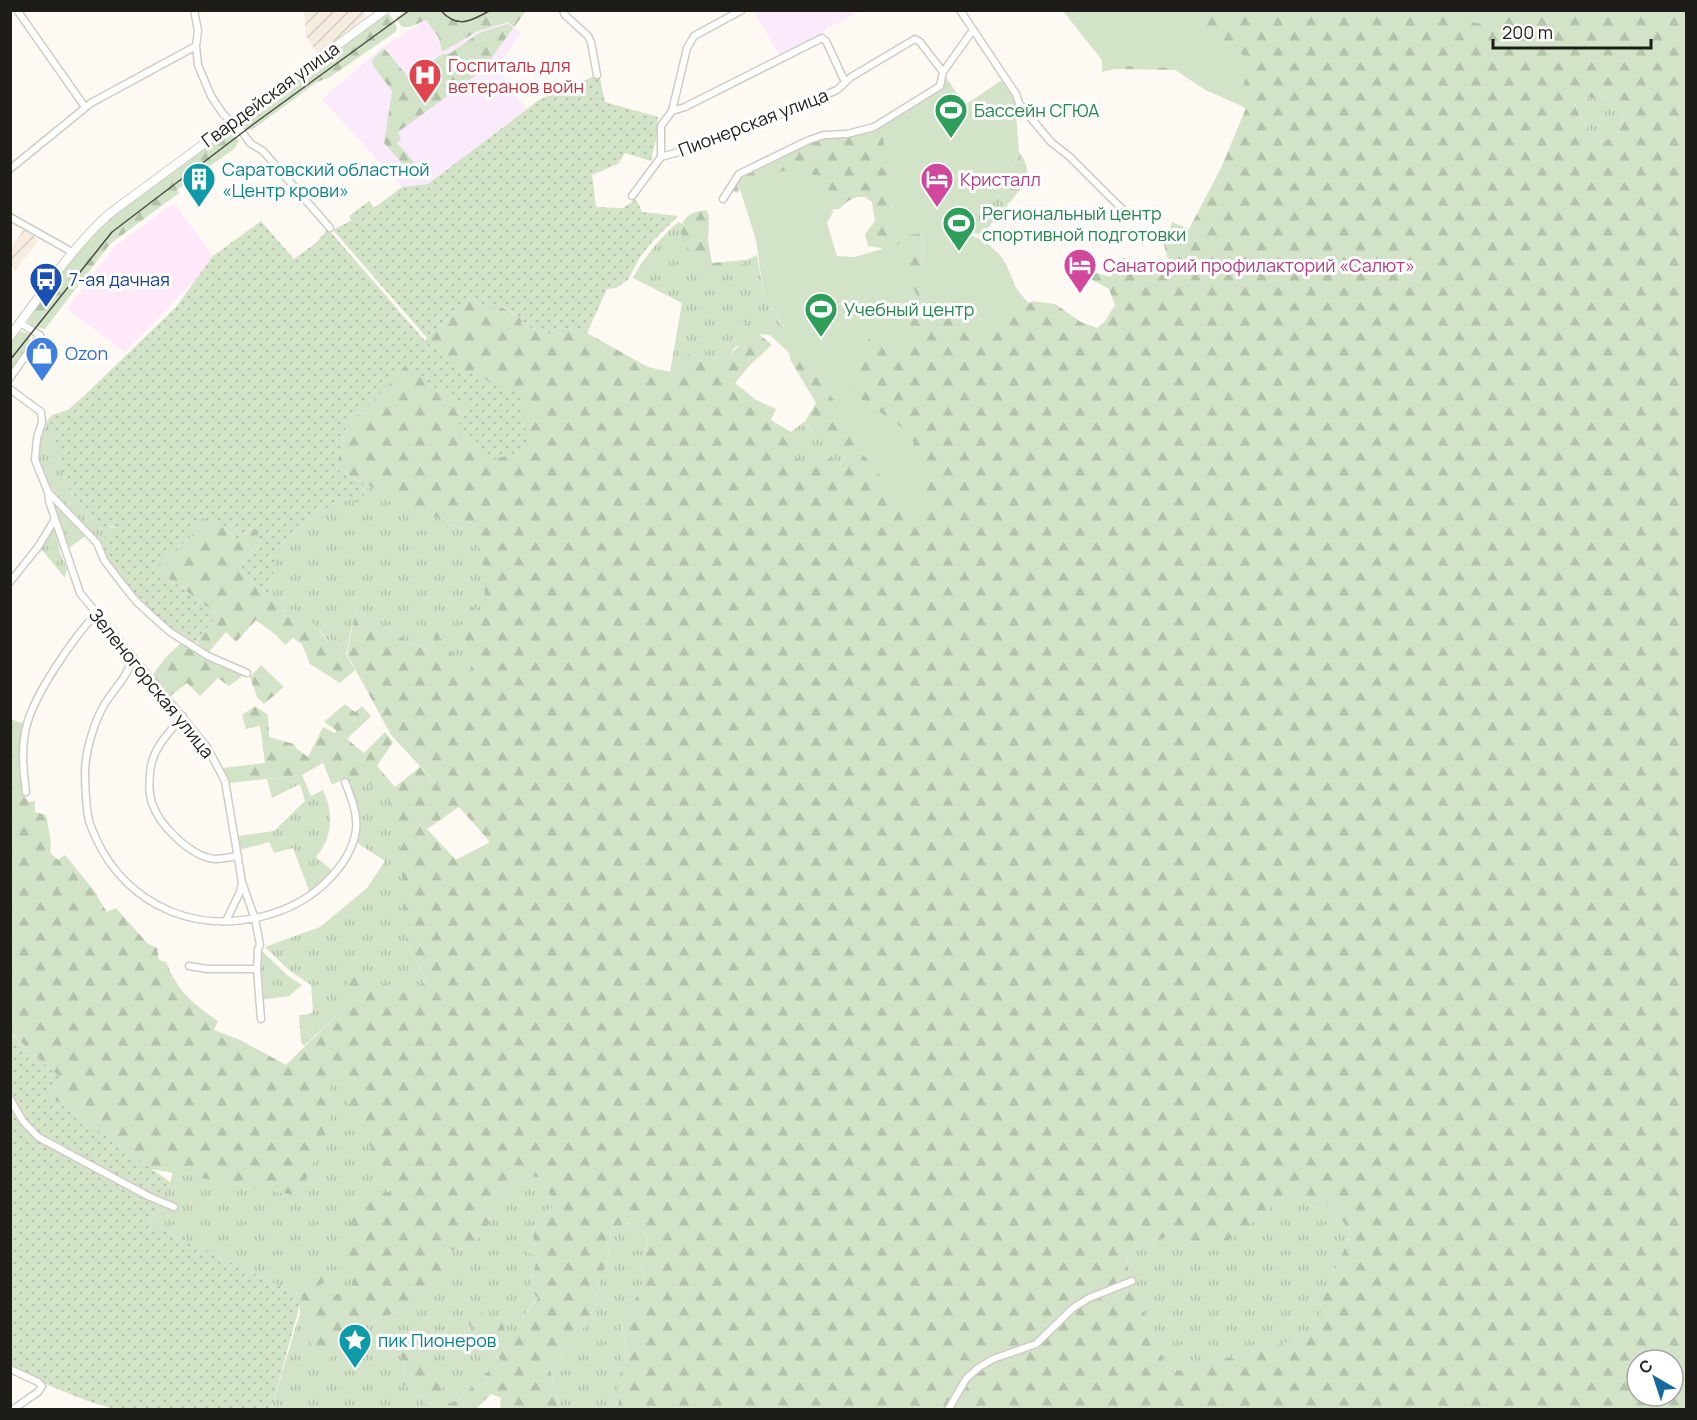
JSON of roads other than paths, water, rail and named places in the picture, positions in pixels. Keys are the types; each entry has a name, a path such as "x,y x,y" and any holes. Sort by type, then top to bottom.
{"street":[{"path":"17,10 85,107"},
{"path":"194,10 198,30 196,46 198,65 211,96 223,114 241,130 246,138 263,151 330,228"},
{"name":"Гвардейская улица","path":"10,336 72,252 109,214 385,10"},
{"path":"563,10 565,15 588,36 597,75"},
{"path":"660,157 661,126 672,111 687,48 694,36 741,10"},
{"path":"960,10 1029,116 1056,148 1070,157 1127,214"},
{"path":"723,200 739,174 809,140 824,135 847,134 873,127 940,86 943,72 973,30"},
{"path":"672,111 686,107 822,38 826,41 846,82"},
{"name":"Пионерская улица","path":"632,196 660,157 689,149 767,120 837,90 915,39 920,42 943,72"},
{"path":"10,168 85,107 196,46"},
{"path":"10,217 72,252"},
{"path":"10,378 40,335 20,323"},
{"name":"Зеленогорская улица","path":"10,389 41,412 42,422 37,438 35,460 48,492 80,593 132,659 183,716 207,747 225,781 242,882 255,918 260,945 257,969 261,1019"},
{"path":"48,492 97,543 104,560 136,601 152,616 170,632 208,656 247,673"},
{"path":"10,582 38,547 56,519"},
{"path":"26,792 23,749 26,727 34,706 56,667 96,614"},
{"path":"132,659 130,670 103,706 88,751 87,813 90,824 113,866 147,900 185,917 241,922 295,905 315,893 341,865 352,843 356,829 355,814 345,782"},
{"path":"183,716 164,736 155,752 149,787 152,804 168,830 190,848 213,859 238,856"},
{"path":"226,921 240,892 242,882"},
{"path":"189,966 207,969 257,969"},
{"path":"10,1099 23,1121 38,1137 148,1196 174,1207"},
{"path":"948,1410 966,1379 978,1368 993,1359 1036,1344 1073,1308 1089,1298 1131,1281"},
{"path":"10,1369 42,1386 38,1392 12,1410"}],"tram line":[{"path":"10,360 112,232 255,123 410,10"},
{"path":"440,10 459,22 471,20 491,10"}],"place":[{"name":"Госпиталь для ветеранов войн","path":"425,104"},
{"name":"Бассейн СГЮА","path":"951,139"},
{"name":"Саратовский областной «Центр крови»","path":"199,208"},
{"name":"Кристалл","path":"937,208"},
{"name":"Региональный центр спортивной подготовки","path":"959,252"},
{"name":"Санаторий профилакторий «Салют»","path":"1080,294"},
{"name":"7-ая дачная","path":"46,308"},
{"name":"Учебный центр","path":"821,338"},
{"name":"Ozon","path":"42,382"},
{"name":"пик Пионеров","path":"355,1369"}]}
